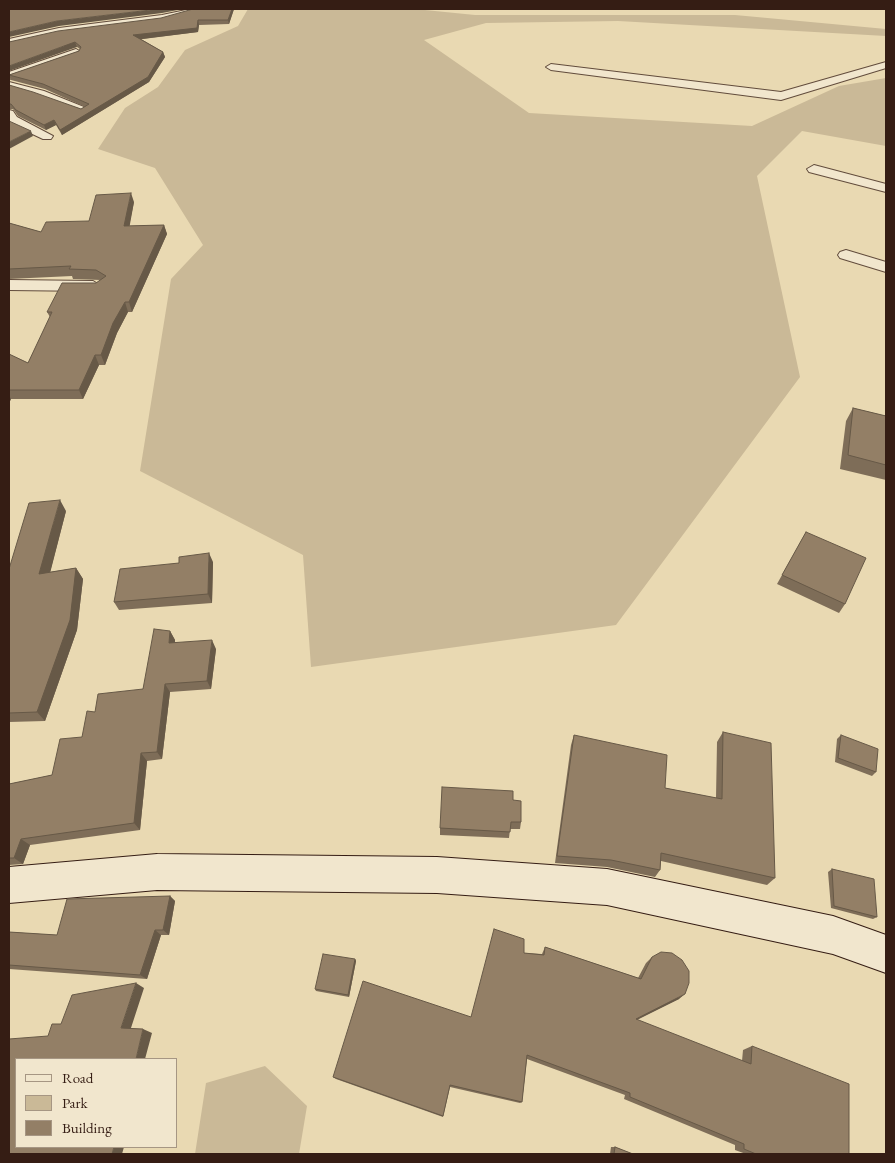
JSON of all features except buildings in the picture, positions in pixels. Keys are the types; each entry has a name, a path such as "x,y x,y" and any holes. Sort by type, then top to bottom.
{"street":[{"path":"149,9 162,18"},
{"path":"9,42 68,30 162,18 203,9"},
{"path":"9,76 22,69 76,52"},
{"path":"9,64 22,69"},
{"path":"551,67 780,96 886,65"},
{"path":"9,85 40,93 83,109"},
{"path":"9,114 13,120 47,136"},
{"path":"814,169 886,188"},
{"path":"846,255 886,267"},
{"path":"9,286 100,286"},
{"path":"9,885 157,872 437,875 607,887 833,935 886,954"}],"green space":[{"path":"248,9 415,9 475,15 735,15 886,29 886,36 618,21 486,23 424,40 529,113 752,126 839,86 886,78 886,146 802,131 757,176 800,377 616,625 311,667 303,555 140,471 171,279 203,245 155,168 98,149 125,108 158,87 185,50 238,26"},
{"path":"265,1066 307,1106 299,1154 195,1154 206,1083"}]}
